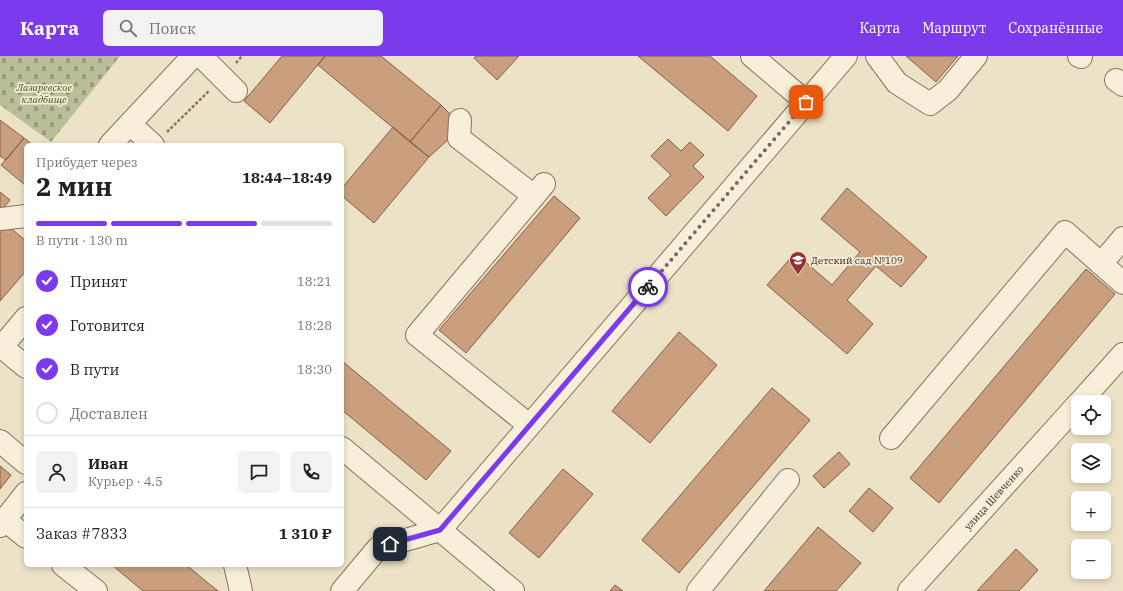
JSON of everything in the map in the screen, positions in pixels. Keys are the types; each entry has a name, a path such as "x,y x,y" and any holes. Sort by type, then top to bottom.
{"street":[{"path":"112,143 193,56"},
{"path":"201,56 229,84"},
{"path":"752,56 806,102"},
{"path":"342,591 378,548 440,530 846,56"},
{"path":"877,56 898,82 930,104 948,90 976,56"},
{"path":"460,120 460,138 539,190 417,335 529,426"},
{"path":"130,124 159,140"},
{"path":"0,219 24,216"},
{"path":"891,438 1065,232 1123,283"},
{"path":"1102,264 1123,238"},
{"path":"24,320 1,348 24,365"},
{"name":"улица Шевченко","path":"1086,395 1123,354"},
{"name":"улица Шевченко","path":"909,591 1071,412"},
{"path":"0,441 24,461"},
{"path":"344,450 513,591"},
{"path":"698,591 788,480"},
{"path":"24,496 2,523 24,536"},
{"path":"66,567 96,591"},
{"path":"235,567 241,591"}],"path":[{"path":"159,140 229,84 242,56"}],"green space":[{"name":"Лазаревское кладбище","path":"0,56 120,56 51,142 0,105"}],"building":[{"path":"282,56 325,56 270,123 244,101"},
{"path":"325,56 381,56 441,105 410,142 318,65"},
{"path":"476,56 519,56 497,80 474,58"},
{"path":"638,56 710,56 757,96 728,131"},
{"path":"906,56 958,56 936,82"},
{"path":"441,105 450,114 450,138 429,157 410,142"},
{"path":"0,120 24,138 6,160 0,156"},
{"path":"393,127 429,157 374,223 344,198 344,186"},
{"path":"24,138 30,143 24,143 24,184 1,165"},
{"path":"668,139 681,151 690,142 704,155 693,166 704,177 666,216 648,198 671,175 651,156"},
{"name":"Детский сад №109","path":"847,188 927,257 901,287 876,266 847,300 873,324 847,354 767,285 795,253 832,285 860,252 821,219"},
{"path":"0,192 10,200 0,212"},
{"path":"554,196 580,218 466,353 439,330"},
{"path":"7,225 24,239 24,273 0,301 0,233"},
{"path":"1086,269 1115,294 939,503 910,478"},
{"path":"679,332 717,365 650,443 612,411"},
{"path":"344,363 451,451 426,480 344,412"},
{"path":"772,388 810,420 679,573 642,540"},
{"path":"839,452 850,464 824,488 813,476"},
{"path":"0,466 11,475 0,489"},
{"path":"563,469 593,494 539,558 509,533"},
{"path":"869,488 893,508 873,532 849,511"},
{"path":"818,527 861,563 836,591 764,591"},
{"path":"1016,549 1038,570 1019,591 977,591"},
{"path":"114,567 188,567 218,591 143,591"},
{"path":"615,585 623,591 610,591"}],"way so far":[{"path":"648,287 806,102"}],"place":[{"name":"Детский сад №109","path":"798,275"}],"route":[{"path":"390,544 440,530 648,287"}]}
